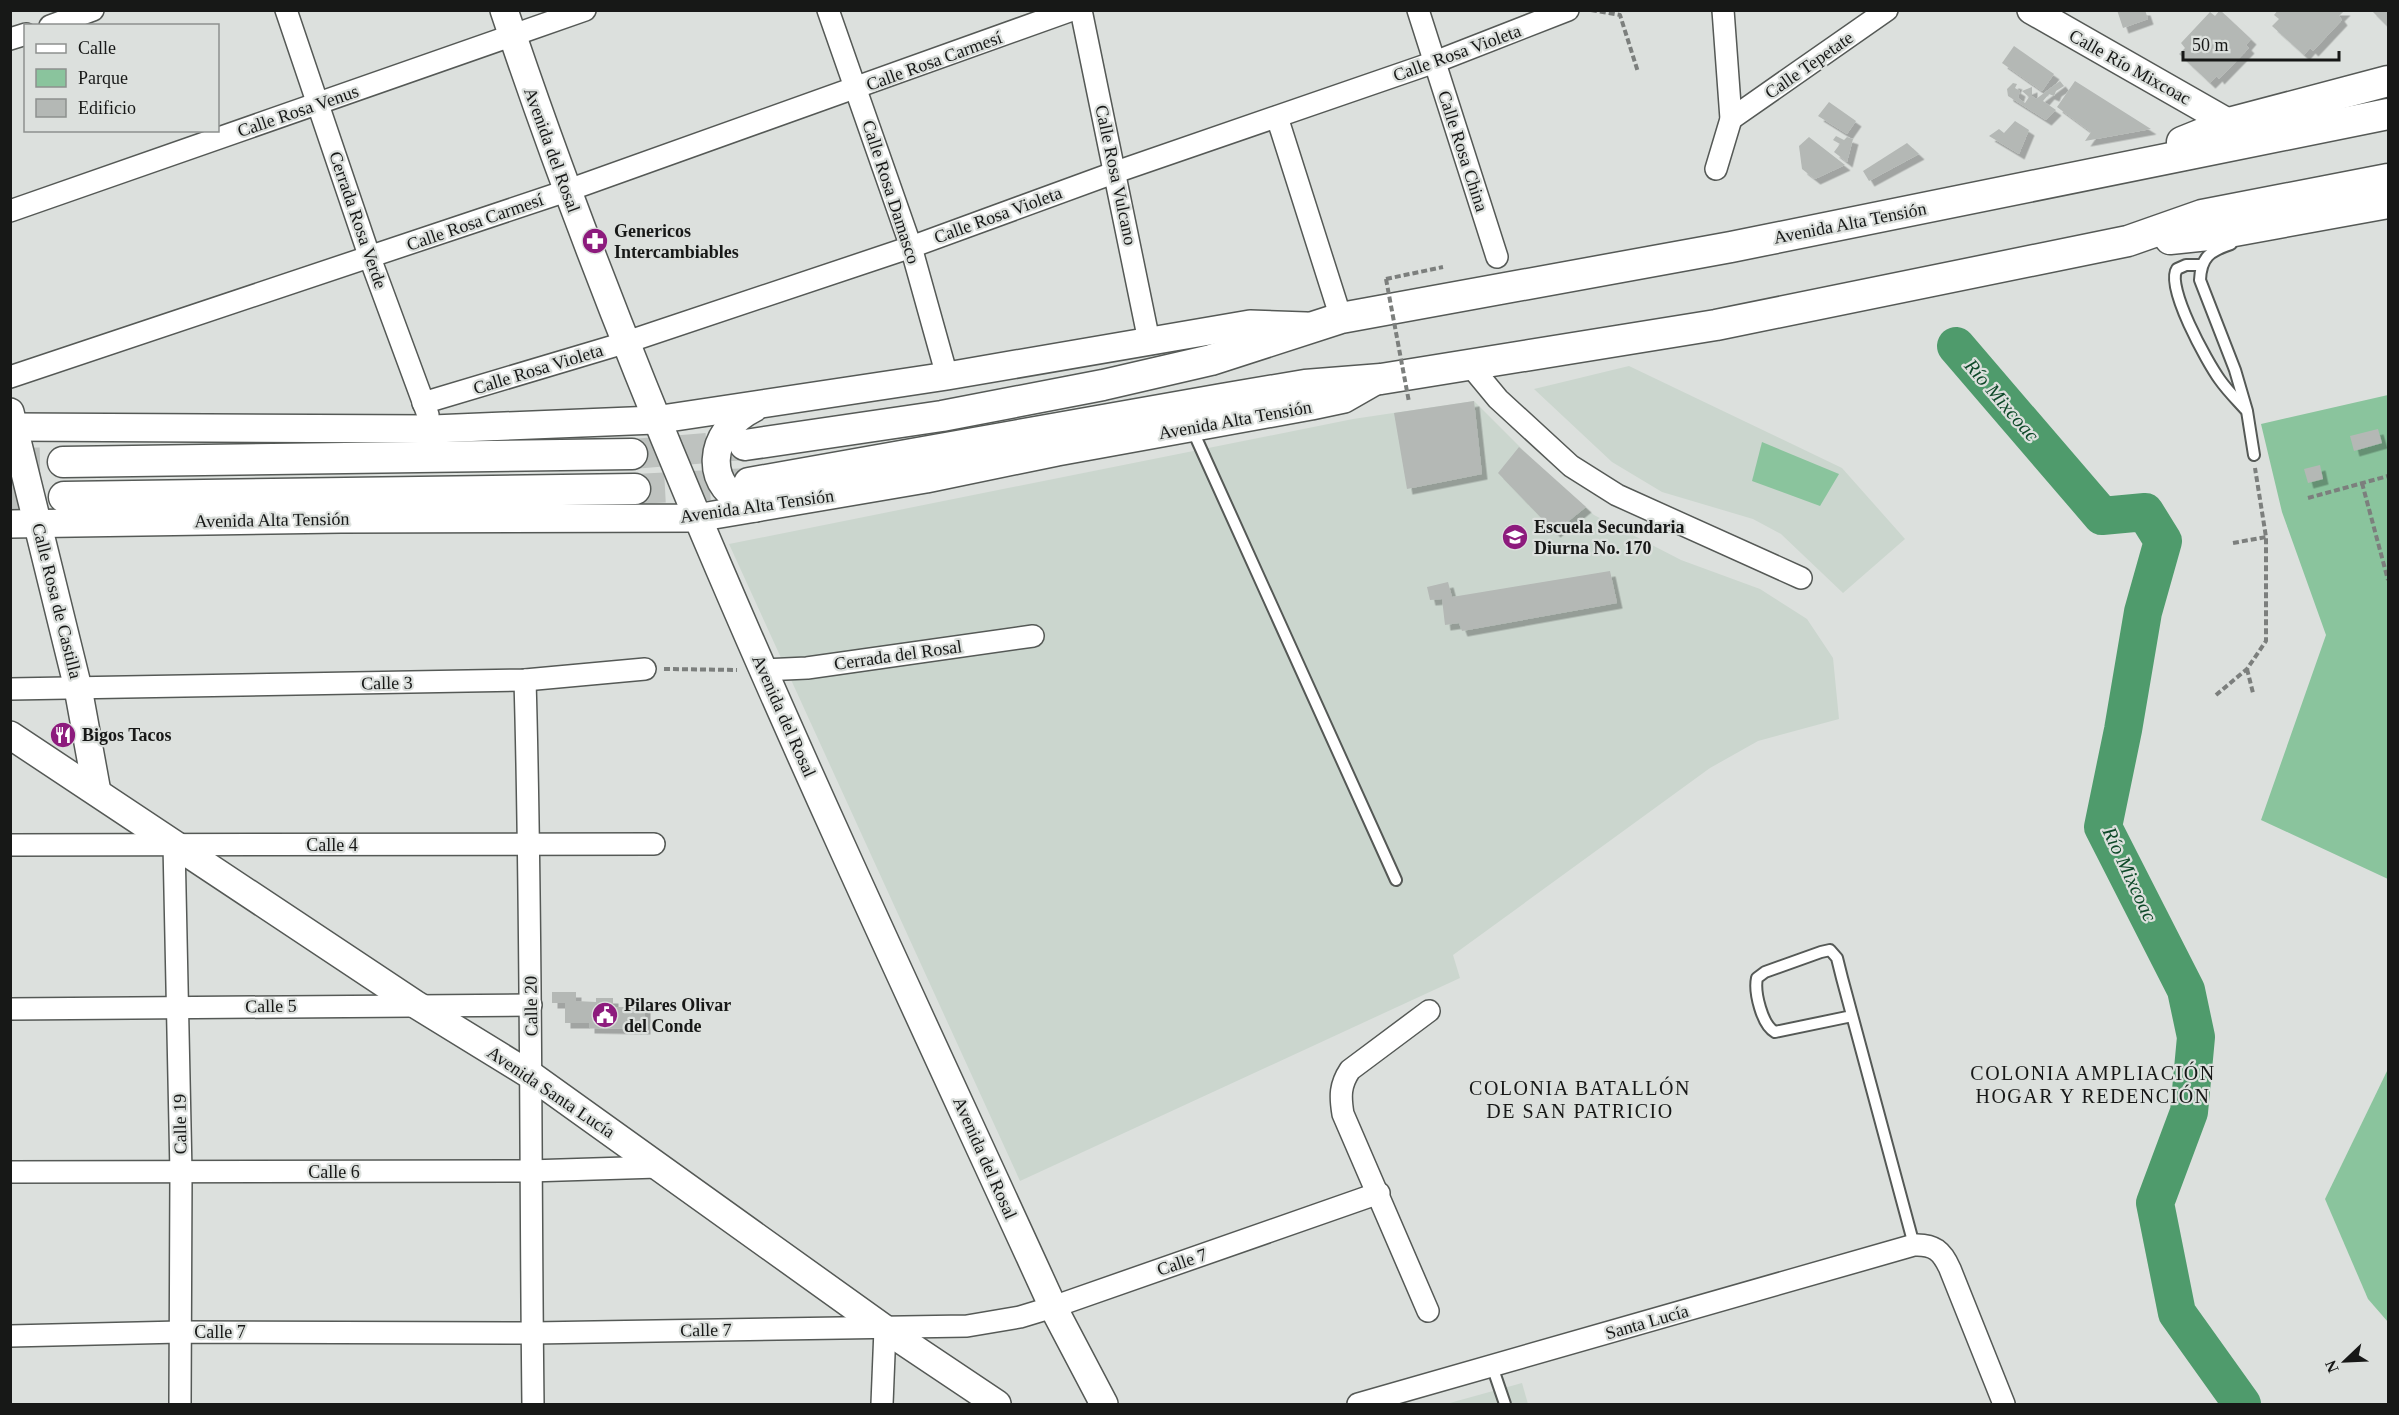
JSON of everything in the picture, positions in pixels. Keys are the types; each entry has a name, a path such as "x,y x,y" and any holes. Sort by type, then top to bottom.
{"main road":[{"path":"2124,166 2229,123 2388,81"},
{"name":"Avenida Alta Tensión","path":"745,445 942,416 1103,385 1211,360 1341,318 1731,247 2388,114"},
{"name":"Avenida Alta Tensión","path":"752,495 1222,399 1305,385 1381,379 1716,325 2128,241 2202,215 2388,180"},
{"path":"2128,241 2218,234 2378,208"},
{"path":"63,462 632,454"},
{"name":"Avenida Alta Tensión","path":"64,497 636,489"}],"street":[{"path":"55,24 93,10"},
{"name":"Cerrada Rosa Verde","path":"286,10 370,258 433,429"},
{"name":"Calle Rosa Venus","path":"10,211 318,105 508,22 585,10"},
{"name":"Calle Rosa Damasco","path":"828,10 911,247 947,376"},
{"name":"Calle Rosa Carmesí","path":"10,377 566,191 857,89 1072,10"},
{"name":"Calle Rosa Vulcano","path":"1081,10 1149,340"},
{"name":"Calle Rosa China","path":"1418,10 1497,257"},
{"name":"Calle Rosa Violeta","path":"423,403 624,343 911,247 1116,172 1435,62 1568,10"},
{"path":"1716,169 1731,119 1723,10"},
{"name":"Calle Tepetate","path":"1731,119 1887,10"},
{"name":"Calle Río Mixcoac","path":"2031,10 2229,123"},
{"name":"Avenida del Rosal","path":"508,22 566,191 624,343 696,518 1053,1307 1104,1404"},
{"path":"1277,117 1341,318"},
{"name":"Avenida Alta Tensión","path":"12,422 433,429 655,420 947,376 1250,324 1311,326"},
{"path":"1470,364 1498,399 1571,466 1617,495 1801,578"},
{"name":"Avenida Alta Tensión","path":"10,524 341,519 696,518 752,495 926,479 1344,399 1381,379"},
{"path":"752,495 742,503 727,491 718,476 716,458 719,440 728,425 758,406"},
{"name":"Calle Rosa de Castilla","path":"12,422 78,688 97,792"},
{"name":"Cerrada del Rosal","path":"763,670 807,668 1033,636"},
{"name":"Calle 3","path":"10,689 525,680 645,669"},
{"name":"Calle 20","path":"525,680 532,1076 529,1171 533,1404"},
{"name":"Avenida Santa Lucía","path":"10,735 415,1004 532,1076 885,1329 997,1404"},
{"name":"Calle 4","path":"10,844 529,846 654,844"},
{"name":"Calle 19","path":"174,844 181,1173 180,1404"},
{"name":"Calle 5","path":"10,1009 415,1004 531,1005"},
{"path":"1428,1311 1343,1114 1340,1095 1343,1080 1350,1070 1430,1011"},
{"name":"Calle 6","path":"10,1172 529,1171 657,1167"},
{"name":"Calle 7","path":"10,1336 180,1332 532,1333 967,1326 1020,1317 1053,1307 1379,1193"},
{"name":"Santa Lucía","path":"1358,1404 1914,1245 1935,1247 1950,1269 2004,1404"},
{"path":"882,1404 885,1329"}],"lane":[{"path":"2308,229 2378,208"},
{"path":"2254,455 2247,411 2235,370 2205,297 2200,280 2200,265 2207,254 2223,247 2258,239"},
{"path":"2200,265 2186,265 2177,269 2174,284 2204,354 2220,380 2247,411"},
{"path":"1192,428 1396,880"},
{"path":"1852,1016 1775,1032 1766,1020 1756,988 1757,978 1765,972 1792,962 1826,950 1833,951 1852,1016 1914,1245"},
{"path":"1492,1366 1505,1404"}],"path":[{"path":"1591,10 1620,15 1638,72"},
{"path":"1410,402 1386,279 1443,267"},
{"path":"2216,696 2247,669 2266,641 2266,537 2254,455"},
{"path":"2308,498 2388,476"},
{"path":"2362,483 2388,580"},
{"path":"2233,543 2266,537"},
{"path":"645,669 763,670"},
{"path":"2247,669 2253,693"}],"shaded area":[{"path":"1629,366 1842,468 1905,539 1843,593 1781,534 1753,519 1662,492 1612,462 1534,389"},
{"path":"1474,401 1529,456 1594,515 1681,560 1760,589 1807,619 1833,658 1839,719 1758,741 1710,768 1453,955 1460,978 1020,1181 729,544 1353,419"},
{"path":"1522,1383 1528,1404 1446,1404"}],"green space":[{"path":"2388,395 2388,879 2261,820 2326,635 2282,512 2261,424"},
{"path":"1762,442 1839,474 1820,506 1752,481"},
{"path":"2388,1069 2388,1322 2368,1299 2325,1199"}],"building":[{"path":"2117,10 2145,10 2148,19 2123,28"},
{"path":"2220,10 2251,39 2246,45 2249,48 2219,79 2217,76 2210,83 2179,54 2185,48 2181,43 2210,12 2215,16"},
{"path":"2278,10 2345,10 2339,16 2342,20 2313,51 2310,48 2304,55 2272,26 2279,19 2274,15"},
{"path":"2371,10 2388,10 2388,27"},
{"path":"2014,46 2054,74 2042,91 2002,63"},
{"path":"2060,81 2064,86 2056,91 2054,96 2049,94 2043,101 2056,110 2046,120 2008,96 2007,89 2013,83 2017,84 2015,88 2020,91 2018,98 2025,103 2029,97 2022,91 2032,87 2032,96 2036,99"},
{"path":"2075,81 2151,129 2085,141 2091,132 2057,107"},
{"path":"1829,102 1856,121 1847,134 1818,116"},
{"path":"2015,121 2029,130 2019,154 1989,136 1999,129 2004,133"},
{"path":"1836,136 1844,140 1847,137 1853,139 1847,162 1834,152 1840,144 1833,140"},
{"path":"1809,137 1845,165 1815,179 1802,169 1799,146"},
{"path":"1907,143 1919,154 1869,181 1863,171"},
{"path":"1474,401 1482,474 1407,489 1394,413"},
{"path":"2378,429 2382,443 2354,451 2350,436"},
{"path":"1519,447 1586,507 1555,532 1498,473"},
{"path":"2320,465 2323,479 2308,483 2304,469"},
{"path":"1610,571 1617,603 1462,631 1459,623 1445,625 1442,599 1430,600 1427,587 1448,582 1452,597"},
{"name":"Pilares Olivar del Conde","path":"552,992 576,992 576,1001 596,1002 596,998 613,998 613,1007 645,1007 645,1029 589,1028 589,1023 565,1023 565,1003 552,1003"}],"waterway":[{"name":"Río Mixcoac","path":"1956,346 2102,516 2145,512 2163,541 2143,612 2123,730 2103,827 2186,990 2196,1037 2189,1112 2155,1203 2177,1313 2242,1404"}],"tunnel":[{"path":"632,454 745,445"},
{"path":"10,463 63,462"},
{"path":"635,489 749,483"},
{"path":"10,497 64,497"}],"place":[{"name":"Genericos Intercambiables","path":"595,241"},
{"name":"Escuela Secundaria Diurna No. 170","path":"1515,537"},
{"name":"Bigos Tacos","path":"63,735"},
{"name":"Pilares Olivar del Conde","path":"605,1015"}],"district":[{"name":"COLONIA AMPLIACIÓN HOGAR Y REDENCIÓN","path":"2093,1084"},
{"name":"COLONIA BATALLÓN DE SAN PATRICIO","path":"1580,1100"}]}
